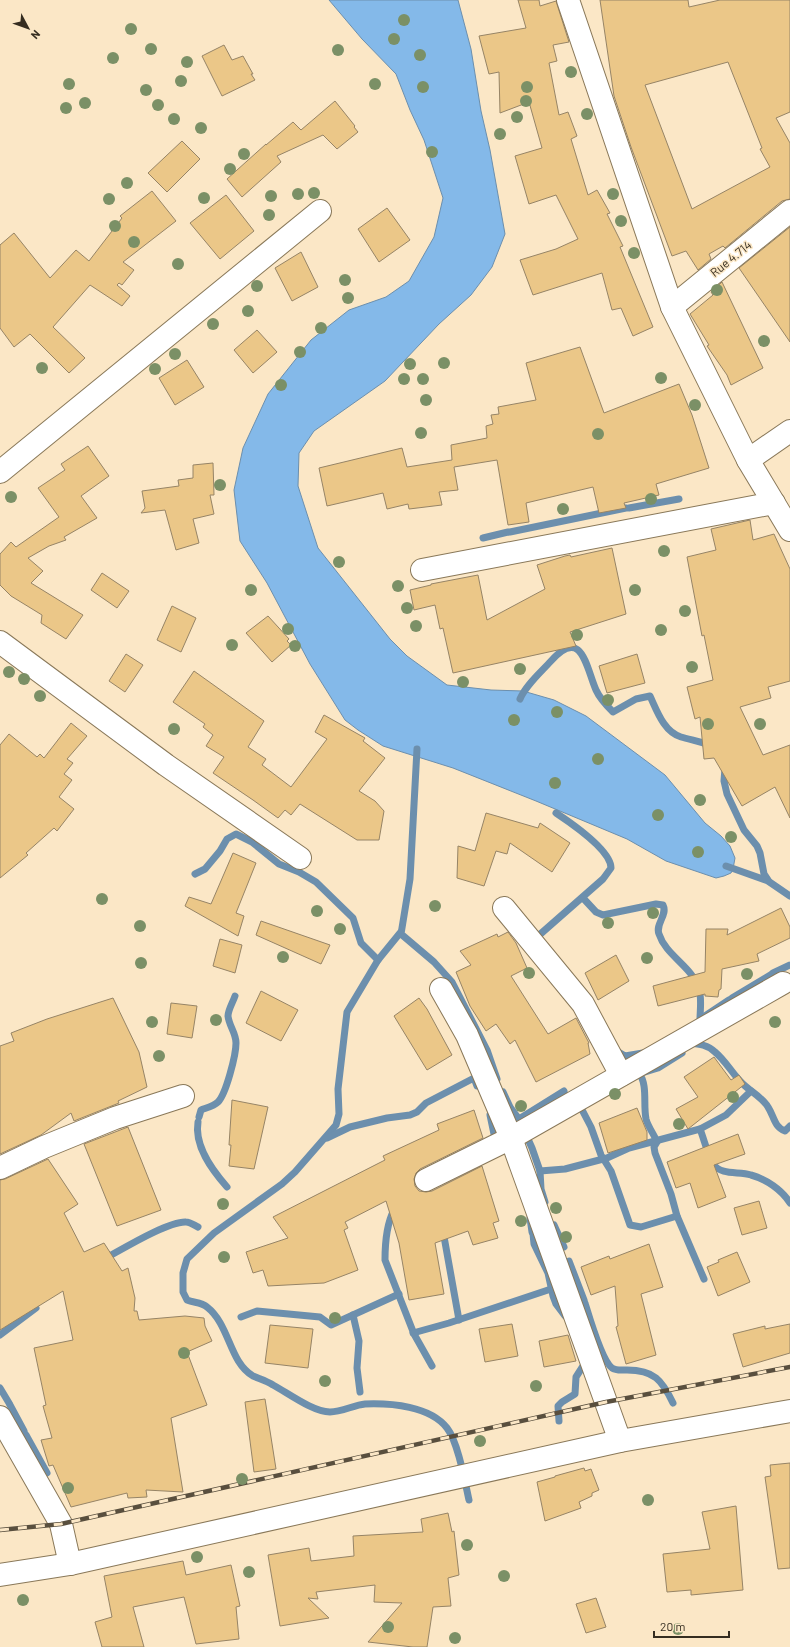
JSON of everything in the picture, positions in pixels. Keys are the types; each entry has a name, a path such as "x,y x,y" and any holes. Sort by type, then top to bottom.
{"street":[{"path":"568,0 672,307 748,460 790,530"},
{"path":"0,472 320,211"},
{"name":"Rue 4.714","path":"672,307 790,211"},
{"path":"748,460 790,431"},
{"path":"422,570 774,503"},
{"path":"0,642 166,765 300,858"},
{"path":"504,908 583,1004 621,1075"},
{"path":"426,1180 511,1138 783,983"},
{"path":"441,989 467,1035 511,1138 620,1441"},
{"path":"0,1168 44,1147 115,1118 184,1096"},
{"path":"0,1575 70,1564 620,1441 790,1411"},
{"path":"0,1417 61,1524 70,1564"}],"water":[{"path":"329,0 458,0 471,49 481,111 490,150 505,234 492,267 471,295 439,324 385,381 314,431 299,453 298,486 318,548 390,639 407,656 447,685 491,690 523,691 554,700 586,716 665,775 705,823 721,836 730,846 735,858 731,873 716,878 666,861 627,839 453,768 383,746 358,730 345,720 310,664 267,583 240,541 234,490 243,448 268,394 311,340 349,310 386,297 409,281 434,237 443,198 424,140 396,74 362,39"}],"building":[{"path":"518,0 539,0 540,6 556,1 569,42 553,45 557,61 549,63 559,115 568,112 577,136 571,139 588,195 597,190 610,213 607,214 623,246 620,247 653,327 633,336 621,308 612,310 602,273 533,295 520,260 556,249 578,239 556,195 529,204 515,156 542,148 529,102 500,113 499,72 489,74 479,36 526,28"},
{"path":"600,0 688,0 689,7 720,0 790,0 790,112 776,118 790,143 790,199 782,201 725,248 723,246 709,254 711,259 698,270 686,251 672,256 631,147 614,96","holes":["728,62 762,148 760,149 770,167 692,209 645,85"]},
{"path":"224,45 232,60 243,56 255,80 222,96 202,56"},
{"path":"335,101 358,132 337,149 323,135 277,156 281,162 242,197 227,179 293,122 301,130"},
{"path":"182,141 200,159 167,192 148,173"},
{"path":"152,191 176,221 123,262 134,270 122,285 119,283 117,285 130,296 122,306 90,285 53,327 85,358 69,373 30,334 14,347 0,328 0,245 14,233 50,278 76,250 89,261 122,218 120,216"},
{"path":"226,195 254,231 220,259 190,223"},
{"path":"387,208 410,240 379,262 358,229"},
{"path":"790,227 790,342 739,268"},
{"path":"301,252 318,287 292,301 275,268"},
{"path":"722,282 763,368 731,385 727,375 707,346 709,345 690,314 713,295 711,292"},
{"path":"257,330 277,352 253,373 234,350"},
{"path":"580,347 604,413 679,384 692,415 709,468 656,484 659,495 624,503 626,508 599,513 593,487 526,503 529,522 508,525 497,460 454,467 458,490 439,492 442,505 409,509 408,504 387,509 383,493 327,506 319,468 402,448 407,467 452,460 451,445 487,438 486,426 493,424 491,415 499,414 498,407 536,400 526,363"},
{"path":"187,360 204,387 175,405 159,378"},
{"path":"88,446 109,476 81,496 97,518 64,537 66,540 49,546 28,558 43,571 31,583 83,615 66,639 41,623 42,615 11,596 0,585 0,554 11,542 16,547 59,517 38,488 65,470 61,464"},
{"path":"213,463 214,495 210,495 214,514 193,519 199,543 176,550 165,510 141,513 145,508 142,491 179,486 178,480 193,478 193,465"},
{"path":"750,520 753,540 774,534 790,569 790,681 768,687 771,698 740,707 763,755 790,745 790,818 775,787 742,806 714,758 704,759 700,717 695,719 687,687 713,680 704,635 702,636 687,557 716,550 711,529"},
{"path":"612,548 626,614 570,632 576,646 453,673 443,628 440,629 435,605 414,610 410,590 431,584 478,575 487,620 545,589 537,565 565,556 570,555 571,557"},
{"path":"102,573 129,591 117,608 91,590"},
{"path":"172,606 196,618 181,652 157,640"},
{"path":"268,616 289,639 287,641 291,645 272,662 246,633"},
{"path":"126,654 143,665 125,692 109,681"},
{"path":"637,654 645,683 607,693 599,666"},
{"path":"194,671 264,721 248,747 266,759 262,765 291,787 327,739 315,732 324,715 365,738 363,741 385,758 359,791 375,801 384,811 379,840 357,840 300,804 291,815 285,810 278,818 213,773 224,757 206,746 213,735 203,727 205,724 173,702"},
{"path":"71,723 87,736 67,759 73,763 64,774 72,780 59,797 74,809 57,831 54,828 26,853 28,855 0,878 0,745 9,734 37,757 40,754 44,758"},
{"path":"486,813 538,828 540,823 570,843 552,872 510,843 507,854 496,851 484,886 457,878 458,846 475,851"},
{"path":"233,853 256,863 236,913 244,916 238,936 185,906 189,897 211,904"},
{"path":"781,908 790,927 790,938 757,954 759,961 722,969 721,989 719,990 718,997 705,996 705,994 658,1006 653,986 705,972 706,929 728,929 727,935"},
{"path":"261,921 330,945 321,964 256,935"},
{"path":"508,932 516,943 527,968 511,976 548,1034 576,1018 589,1043 590,1054 536,1082 515,1040 510,1044 496,1024 486,1031 470,1006 456,972 471,965 460,951 497,934 498,937"},
{"path":"220,939 242,945 235,973 213,966"},
{"path":"616,955 629,981 598,1000 585,973"},
{"path":"261,991 298,1010 281,1041 246,1023"},
{"path":"113,998 139,1052 147,1087 118,1101 119,1103 74,1121 71,1113 41,1135 0,1154 0,1046 14,1041 11,1033 47,1019"},
{"path":"419,998 427,1009 452,1055 427,1070 394,1016"},
{"path":"171,1003 197,1006 192,1038 167,1034"},
{"path":"714,1057 731,1080 739,1075 745,1084 688,1129 676,1109 698,1097 684,1077"},
{"path":"232,1100 268,1107 254,1169 229,1166"},
{"path":"637,1108 647,1132 647,1140 608,1153 599,1123"},
{"path":"474,1110 483,1138 420,1169 416,1173 414,1179 415,1186 419,1191 432,1191 482,1166 499,1221 493,1223 498,1238 473,1245 468,1231 435,1243 444,1294 409,1300 399,1243 386,1201 345,1222 348,1228 344,1230 358,1270 324,1283 268,1286 263,1270 253,1273 246,1252 288,1238 273,1217 385,1160 383,1156 439,1130 437,1124"},
{"path":"128,1127 161,1210 117,1226 84,1144"},
{"path":"738,1134 745,1154 714,1165 726,1197 698,1208 690,1183 676,1188 667,1162"},
{"path":"48,1159 78,1204 64,1213 84,1252 104,1243 122,1271 128,1268 135,1298 134,1311 137,1311 139,1320 185,1316 204,1318 205,1326 212,1341 187,1352 207,1405 171,1418 183,1492 146,1490 147,1497 128,1498 127,1493 71,1507 53,1465 49,1466 41,1440 52,1438 43,1406 46,1405 34,1348 73,1340 63,1291 0,1330 0,1180"},
{"path":"759,1201 767,1228 742,1235 734,1208"},
{"path":"649,1244 663,1287 641,1294 656,1355 626,1364 616,1327 618,1326 615,1286 591,1295 581,1267 609,1256 610,1259"},
{"path":"737,1252 750,1282 718,1296 707,1267 719,1262 718,1260"},
{"path":"512,1324 518,1356 485,1362 479,1329"},
{"path":"790,1324 790,1353 743,1367 733,1334 765,1326 765,1329"},
{"path":"270,1325 313,1329 308,1368 265,1363"},
{"path":"568,1335 576,1361 544,1367 539,1341"},
{"path":"265,1399 276,1469 254,1472 245,1402"},
{"path":"790,1463 790,1568 778,1569 765,1477 771,1476 770,1465"},
{"path":"584,1468 585,1471 591,1469 599,1490 592,1493 592,1496 579,1502 581,1508 545,1521 537,1482"},
{"path":"736,1506 743,1590 691,1595 691,1590 667,1592 663,1554 710,1549 702,1512"},
{"path":"448,1513 452,1532 454,1531 459,1575 448,1578 451,1606 433,1607 427,1647 368,1642 402,1603 374,1602 375,1585 316,1592 318,1599 308,1598 329,1618 280,1626 268,1555 309,1548 311,1561 354,1556 353,1536 423,1532 421,1519"},
{"path":"183,1561 186,1575 231,1565 240,1606 236,1607 239,1639 196,1644 184,1597 133,1607 144,1647 102,1647 95,1622 112,1617 104,1576"},
{"path":"596,1598 606,1627 586,1633 576,1604"}],"waterway":[{"path":"629,508 679,499"},
{"path":"510,532 626,508"},
{"path":"483,538 508,532"},
{"path":"520,699 534,679 561,651 570,648 576,649 586,661 592,681 603,702 613,712 636,699 650,696 658,714 670,731 681,737 712,746"},
{"path":"417,749 410,879 401,934 434,962 452,982 487,1050 497,1079"},
{"path":"725,768 724,781 727,794 744,830 757,846 760,853 764,874 768,880"},
{"path":"540,941 537,937 603,879 611,868 605,853 598,845 556,813"},
{"path":"195,874 205,869 220,851 227,839 236,834 252,842 279,864 299,872 316,882 353,918 361,943 378,960"},
{"path":"726,866 768,881 790,896"},
{"path":"583,898 596,912 603,915 656,904 663,905 664,912 658,930 659,934 667,949 685,967 696,981 699,989 701,1004 700,1020"},
{"path":"400,933 378,960 347,1012 338,1089 339,1114 336,1125 295,1172 282,1184 214,1233 187,1259 183,1273 183,1292 187,1300 205,1305 215,1315 221,1323 234,1353 245,1370 253,1376 266,1381 308,1406 330,1412 365,1404 398,1405 420,1410 440,1421 447,1428 455,1443 461,1462 469,1500"},
{"path":"773,973 790,965"},
{"path":"732,998 772,974"},
{"path":"199,1117 201,1110 212,1106 221,1098 230,1074 236,1043 228,1014 235,996"},
{"path":"702,1018 729,1000"},
{"path":"690,1043 703,1045 712,1050 723,1060 746,1087 766,1103 776,1124 781,1129 785,1131 790,1126"},
{"path":"615,1050 625,1056 643,1053"},
{"path":"645,1072 658,1068 682,1053"},
{"path":"639,1073 642,1078 644,1089 646,1119 657,1142 654,1147 655,1153 671,1194 677,1216 704,1279"},
{"path":"327,1138 350,1127 387,1118 410,1115 417,1112 426,1103 474,1078 477,1086"},
{"path":"519,1119 564,1091"},
{"path":"540,1171 565,1169 607,1158 629,1148 700,1129 726,1115 751,1091"},
{"path":"503,1092 510,1107 519,1119 532,1148 540,1171 541,1189 545,1202"},
{"path":"579,1104 591,1127 601,1155 611,1171 630,1225 641,1227 677,1216"},
{"path":"490,1115 494,1134"},
{"path":"198,1122 197,1131 201,1149 210,1165 227,1187"},
{"path":"700,1129 709,1157 717,1168 726,1172 746,1174 762,1179 778,1189 790,1203"},
{"path":"394,1210 388,1228 385,1260 414,1334 432,1366"},
{"path":"530,1218 532,1232"},
{"path":"104,1259 168,1226 186,1222 198,1227"},
{"path":"554,1225 564,1247"},
{"path":"443,1231 459,1320"},
{"path":"533,1234 534,1244 548,1273 556,1304 565,1316"},
{"path":"569,1261 584,1300"},
{"path":"413,1333 449,1323 551,1289"},
{"path":"241,1317 257,1311 320,1317 331,1325 399,1294"},
{"path":"585,1303 596,1338 608,1364 615,1370 636,1370 651,1374 661,1382 673,1403"},
{"path":"0,1335 36,1308"},
{"path":"353,1315 359,1341 357,1368 360,1392"},
{"path":"559,1421 558,1406 575,1394 576,1377 583,1366"},
{"path":"0,1388 9,1403"},
{"path":"10,1405 24,1431"},
{"path":"26,1435 47,1473"}],"railway":[{"path":"0,1530 61,1524 606,1402 790,1367"}]}
